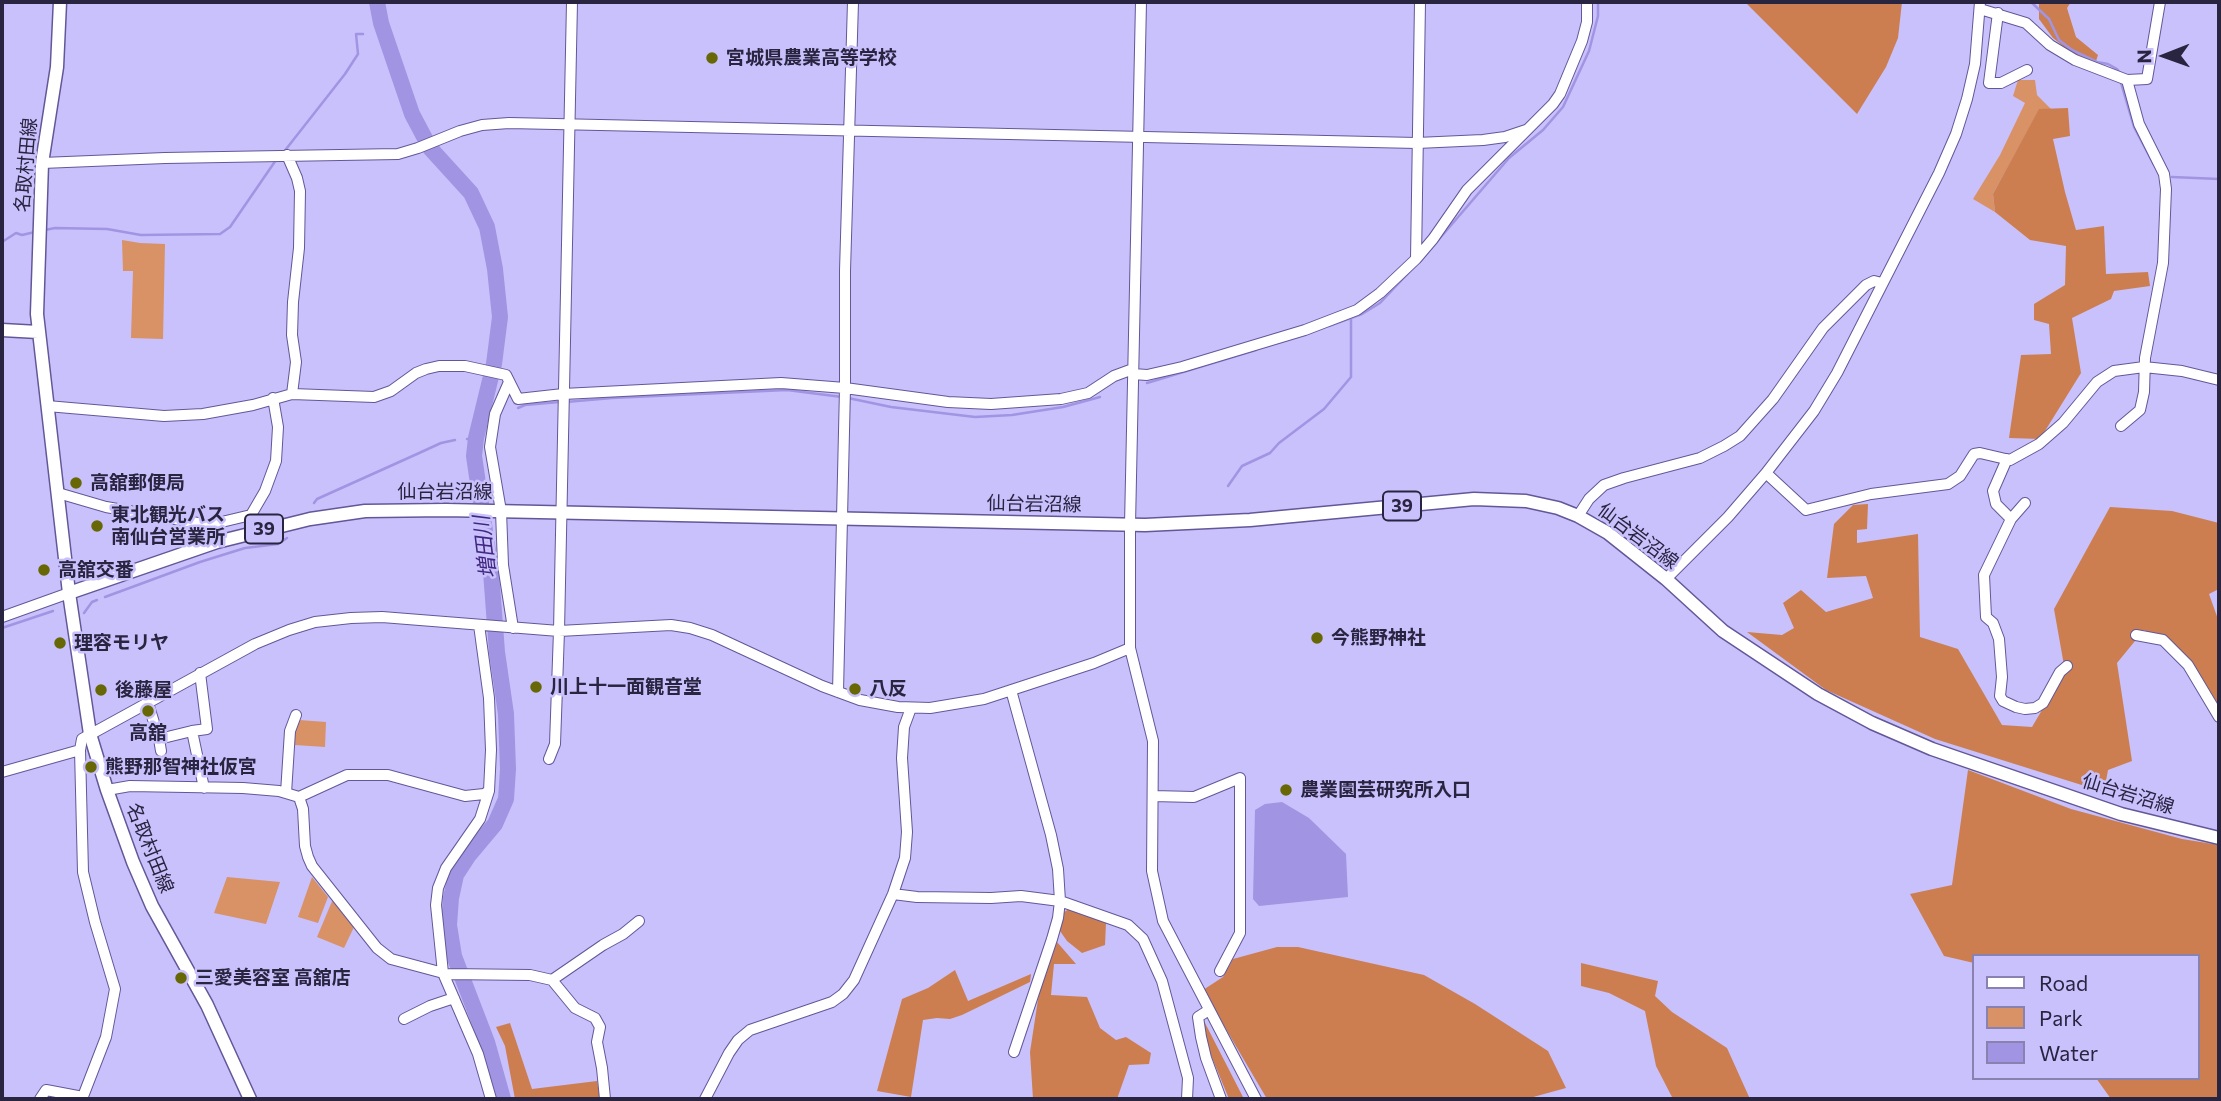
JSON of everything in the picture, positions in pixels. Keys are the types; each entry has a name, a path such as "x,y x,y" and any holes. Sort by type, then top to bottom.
{"main road":[{"name":"名取村田線","path":"38,332 37,281 42,163 57,67 60,2"},
{"path":"2,330 38,332 69,593"},
{"name":"仙台岩沼線","path":"69,593 217,541 310,519 365,511 468,510 1130,525 1250,520 1500,499 1527,501 1558,508 1608,533 1666,579 1723,631 1845,710 1902,737 2121,814 2219,838"},
{"name":"名取村田線","path":"69,593 90,734 107,790 152,906 207,1005 250,1099"}],"street":[{"path":"549,759 555,744 559,631 572,2"},
{"path":"838,692 843,519 845,271 853,2"},
{"path":"1141,2 1130,648 1153,741 1151,850 1158,905 1171,937 1256,1099"},
{"path":"1416,259 1420,2"},
{"path":"47,406 179,416 253,405 292,394 374,397 391,391 416,373 439,366 478,368 507,379 518,399 563,400 781,383 845,395 991,404 1060,399 1088,393 1114,376 1133,372 1147,375 1182,367 1337,319 1357,310 1380,293 1433,239 1467,190 1541,118 1560,94 1582,40 1587,22 1587,2"},
{"path":"1666,579 1728,517 1766,473 1814,411 1837,373 1939,173 1956,134 1971,82 1980,5 2026,23 2050,45 2075,60 2127,80 2147,79 2160,2"},
{"path":"1989,83 1998,13"},
{"path":"1971,82 2001,83 2027,70"},
{"path":"2121,426 2140,410 2144,392 2144,367 2163,263 2166,188 2164,174 2139,124 2127,80"},
{"path":"42,163 398,154 460,131 482,125 509,123 1417,143 1483,140 1526,130"},
{"path":"283,156 297,178 300,191 299,248 292,302 292,335 296,362 292,394"},
{"path":"1578,516 1589,499 1604,485 1700,458 1740,436 1773,399 1830,320 1866,285 1874,281 1882,283"},
{"path":"1766,473 1806,510 1859,496 1951,483 1960,476 1971,457 1977,453 2010,460 2049,437 2097,382 2114,371 2144,367 2182,370 2219,380"},
{"path":"507,379 495,414 490,447 511,628"},
{"path":"186,552 189,534 209,525 251,515 265,491 276,461 278,427 273,398"},
{"path":"2007,459 1993,491 1996,504 2011,519"},
{"path":"58,493 106,507 209,525"},
{"path":"2025,503 2011,519 1984,575 1986,617 1993,623 1999,639 2002,677 2000,696 2003,701 2016,707 2035,708 2043,703 2060,672 2067,666"},
{"path":"2,617 69,593"},
{"path":"40,1099 46,1090 83,1098 106,1037 115,989 83,872 82,739 255,644 289,630 333,619 382,617 559,631 671,625 712,635 860,700 911,708 930,708 984,699 1094,663 1130,648"},
{"path":"481,626 489,698 489,791 480,819 446,868 438,888 436,916 445,973 478,1054 491,1099"},
{"path":"2136,635 2163,640 2188,665 2219,717"},
{"path":"159,739 207,729 200,673"},
{"path":"1011,690 1051,835 1058,869 1060,901 1052,939 1014,1052"},
{"path":"148,703 161,751"},
{"path":"705,1099 729,1053 738,1040 750,1030 832,1002 855,980 893,894 905,858 907,832 902,758 904,727 911,708"},
{"path":"286,793 290,730 296,715"},
{"path":"192,731 204,788"},
{"path":"2,772 80,750"},
{"path":"107,790 130,786 243,788 299,797 347,775 388,775 465,796 489,791"},
{"path":"1153,796 1194,797 1240,778 1240,933 1220,971"},
{"path":"299,797 303,809 304,846 308,857 377,948 391,959 445,973 530,975 552,980 575,1007 595,1018 600,1027 597,1042 603,1068 605,1099"},
{"path":"893,894 917,897 1021,896 1060,901 1128,925 1143,939 1162,981 1188,1078 1186,1099"},
{"path":"552,980 639,921"},
{"path":"404,1019 454,998"},
{"path":"1209,1010 1198,1017 1206,1058 1221,1099"}],"green space":[{"path":"2018,80 2035,80 2037,95 2051,109 2039,110 1993,194 1995,212 1973,199 2000,155 2025,103 2013,96"},
{"path":"122,240 165,244 163,339 131,338 133,271 123,271"},
{"path":"299,720 326,722 325,747 295,745 294,734"},
{"path":"227,877 280,882 266,924 214,913"},
{"path":"312,877 328,897 318,923 298,917"},
{"path":"333,899 354,927 344,948 317,937"}],"shaded area":[{"path":"1745,2 1902,2 1898,38 1886,67 1857,114"},
{"path":"2039,2 2071,2 2067,8 2076,37 2098,55 2095,64 2072,53 2053,38 2039,19"},
{"path":"2068,108 2070,136 2053,139 2076,230 2104,226 2106,274 2148,272 2150,286 2114,291 2111,299 2072,318 2081,373 2040,439 2009,438 2021,355 2051,354 2049,324 2034,320 2034,304 2065,285 2066,246 2030,240 1995,212 1993,194 2039,109"},
{"path":"1868,504 1867,529 1857,530 1857,543 1918,534 1920,637 1958,649 2002,725 2032,727 2065,671 2054,609 2110,507 2172,511 2219,523 2219,589 2209,594 2219,622 2219,709 2189,663 2144,630 2117,663 2132,761 2108,770 2104,792 1935,739 1826,690 1747,632 1782,635 1794,628 1783,603 1801,590 1826,612 1873,598 1866,576 1827,578 1834,524 1853,505"},
{"path":"1968,770 2071,809 2182,839 2219,845 2219,1099 2111,1099 2097,1080 2200,1080 2200,954 1972,954 1972,963 1944,956 1910,894 1952,885"},
{"path":"1071,908 1106,923 1105,945 1082,953 1067,941 1060,931 1064,912"},
{"path":"1057,942 1076,964 1054,964 1051,995 1087,997 1100,1028 1116,1040 1126,1037 1151,1053 1149,1064 1129,1065 1117,1099 1033,1099 1030,1052 1039,993"},
{"path":"1277,947 1298,947 1424,975 1548,1051 1566,1088 1526,1099 1267,1099 1203,990 1223,977 1233,959"},
{"path":"1581,963 1658,981 1655,996 1672,1012 1727,1048 1750,1099 1673,1099 1656,1066 1645,1011 1609,993 1581,986"},
{"path":"955,970 968,1001 1031,974 1030,982 962,1015 950,1019 923,1020 911,1097 877,1091 902,999 928,988"},
{"path":"1204,1021 1244,1099 1229,1099 1206,1043"},
{"path":"510,1023 532,1089 597,1081 600,1099 515,1099 505,1046 496,1027"}],"water":[{"path":"1282,802 1309,818 1346,854 1348,897 1259,906 1253,899 1255,810 1265,804"}],"waterway":[{"name":"増田川","path":"377,2 381,23 412,114 430,148 471,193 487,227 495,269 500,317 494,364 474,456 491,572 497,652 506,714 506,799 495,824 456,875 449,925 454,956 487,1042 503,1099"},
{"path":"1421,260 1509,158 1543,130 1563,107 1589,51 1598,16 1598,2"},
{"path":"2031,2 2049,19 2059,40 2072,50 2097,62 2108,64 2120,73"},
{"path":"283,153 345,74 358,54 356,34 363,34"},
{"path":"2121,83 2134,127 2154,165"},
{"path":"45,230 107,229 141,235 220,234 230,227 276,160"},
{"path":"2172,177 2219,179"},
{"path":"2,242 16,233 22,235 35,232"},
{"path":"1329,326 1362,314 1380,303 1416,265"},
{"path":"1228,486 1242,466 1270,453 1324,409 1351,377 1351,319"},
{"path":"1147,383 1256,350"},
{"path":"566,402 787,390 842,397"},
{"path":"848,398 891,407 975,417 1012,415 1063,407 1100,397"},
{"path":"518,408 559,402"},
{"path":"467,439 476,438"},
{"path":"314,503 317,499 441,443 455,440"},
{"path":"105,597 200,562 245,548 278,544 287,538"},
{"path":"84,613 92,602 97,600"},
{"path":"2,628 53,611"}],"place":[{"name":"宮城県農業高等学校","path":"712,58"},
{"name":"高舘郵便局","path":"76,483"},
{"name":"東北観光バス 南仙台営業所","path":"97,526"},
{"name":"高舘交番","path":"44,570"},
{"name":"今熊野神社","path":"1317,638"},
{"name":"理容モリヤ","path":"60,643"},
{"name":"川上十一面観音堂","path":"536,687"},
{"name":"八反","path":"855,689"},
{"name":"後藤屋","path":"101,690"},
{"name":"高舘","path":"148,711"},
{"name":"熊野那智神社仮宮","path":"91,767"},
{"name":"農業園芸研究所入口","path":"1286,790"},
{"name":"三愛美容室 高舘店","path":"181,978"}]}
